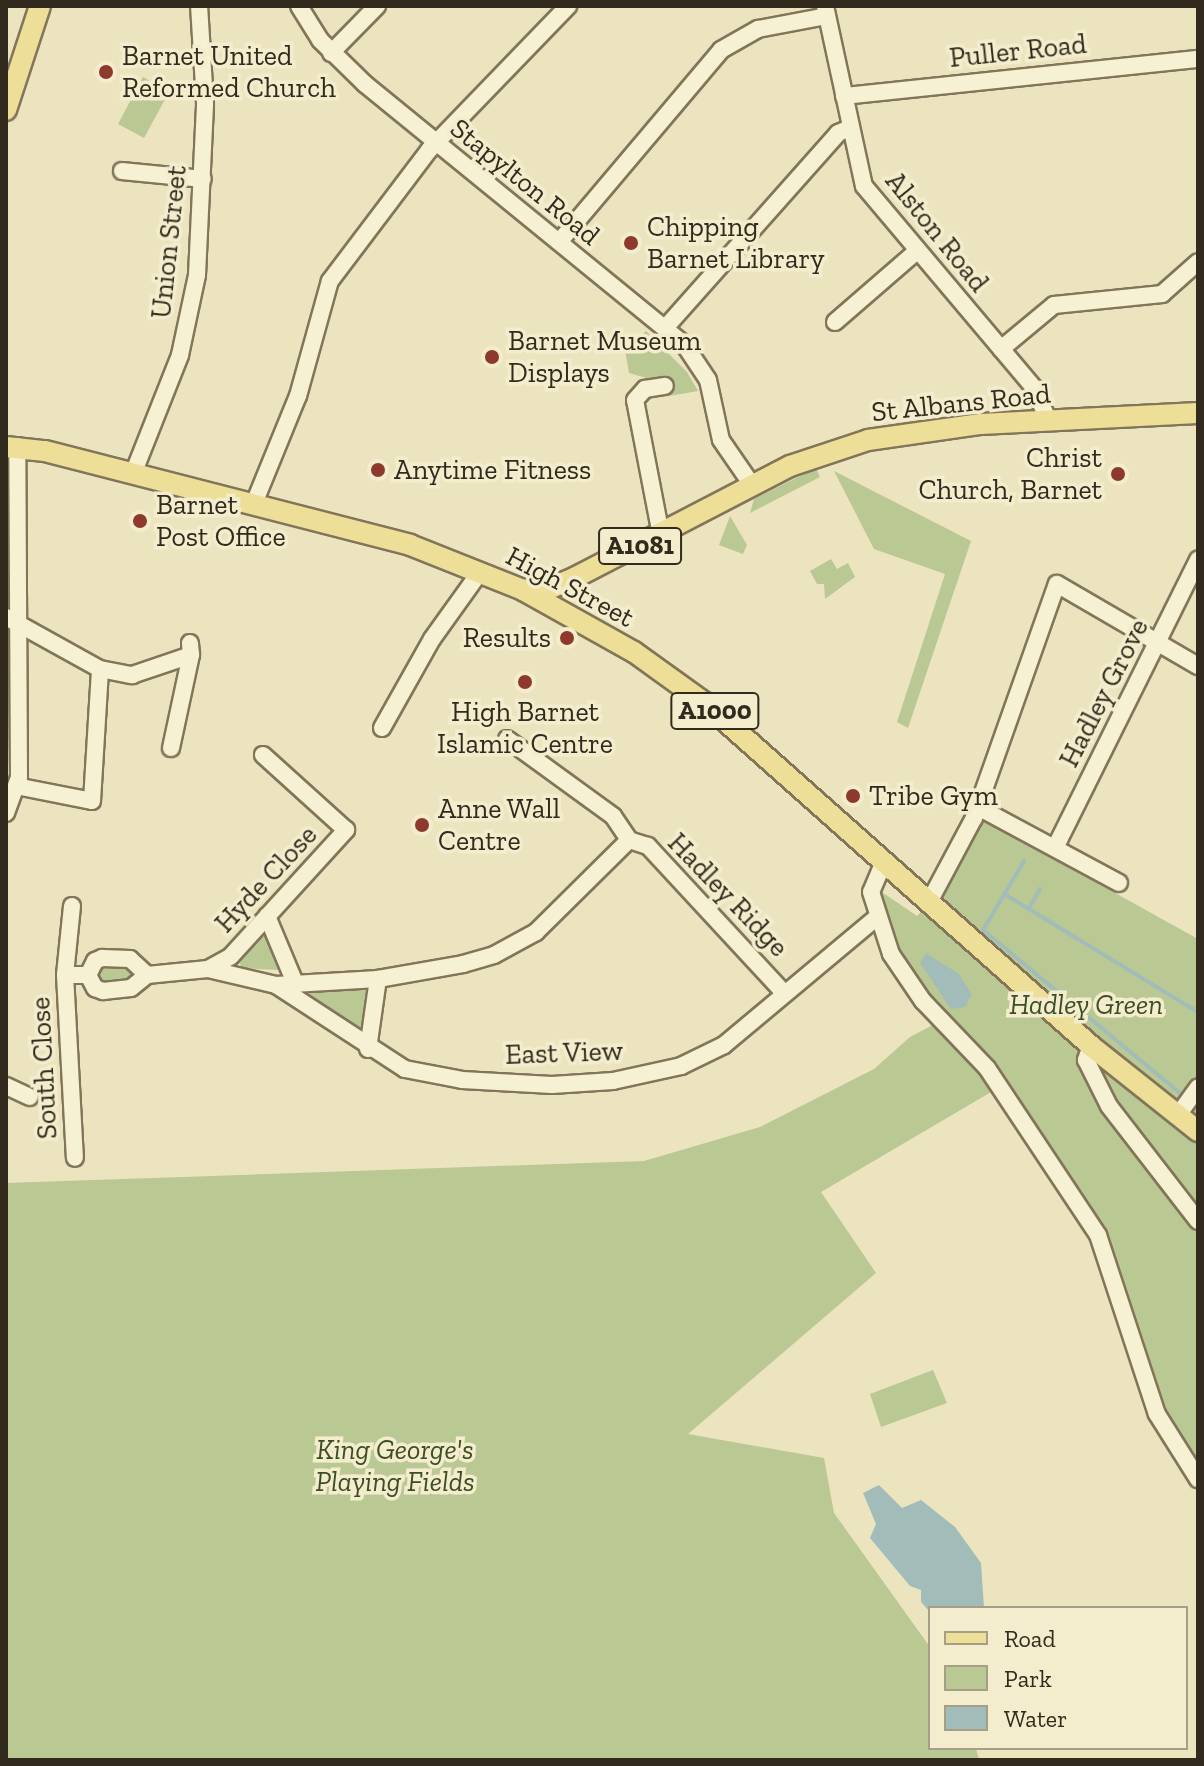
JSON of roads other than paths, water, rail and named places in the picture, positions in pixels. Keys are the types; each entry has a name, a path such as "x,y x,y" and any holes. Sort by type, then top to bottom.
{"main road":[{"path":"6,110 40,6"},
{"name":"St Albans Road","path":"523,590 552,597 576,577 752,485 821,454 905,431 1198,413"},
{"name":"High Street","path":"11,447 133,474 410,545 523,590"},
{"path":"571,617 569,599 576,577"},
{"name":"High Street","path":"552,597 571,617 634,652 700,698 1091,1046"},
{"name":"A1000","path":"1091,1046 1198,1131"}],"street":[{"name":"Union Street","path":"133,474 185,336 197,275 203,179 199,6"},
{"name":"Stapylton Road","path":"299,6 331,53 435,144 666,327 708,380 721,440 752,485"},
{"path":"331,53 377,6"},
{"path":"253,506 298,396 323,295 435,144 568,6"},
{"path":"559,242 721,50 758,29 826,11"},
{"name":"Alston Road","path":"826,11 864,186 1043,402 1048,420"},
{"name":"Puller Road","path":"844,96 1198,59"},
{"path":"666,327 838,133 850,128"},
{"path":"122,171 203,179"},
{"path":"835,322 917,251"},
{"path":"1001,349 1054,305 1162,294 1198,262"},
{"path":"661,535 635,400 645,389 665,386"},
{"path":"6,813 16,786 11,447"},
{"name":"Hadley Grove","path":"1055,848 1198,560"},
{"path":"382,728 432,639 480,572"},
{"path":"928,904 978,807 1057,584 1198,666"},
{"path":"12,630 100,669 132,675 191,649 171,748"},
{"path":"16,786 54,797 92,801 100,669"},
{"name":"Hadley Ridge","path":"507,739 613,816 629,840 648,846 784,993"},
{"name":"Hyde Close","path":"208,969 231,956 346,830 263,755"},
{"path":"978,807 1119,883"},
{"path":"208,969 276,985 378,979 463,964 522,941 629,840"},
{"path":"883,864 872,880 876,918 891,954 923,1001 987,1068 1098,1235 1152,1401 1196,1479"},
{"name":"South Close","path":"72,906 65,975 75,1158"},
{"path":"267,916 295,983"},
{"name":"East View","path":"276,985 368,1049 405,1069 462,1080 552,1085 613,1081 703,1058 876,918"},
{"name":"South Close","path":"88,975 95,961 102,958 130,959 147,975"},
{"name":"South Close","path":"88,975 95,988 103,991 131,988 147,975 208,969"},
{"name":"South Close","path":"65,975 88,975"},
{"path":"368,1049 378,979"},
{"path":"1091,1046 1086,1060 1102,1094 1146,1160 1198,1221"},
{"path":"6,1086 30,1097"},
{"path":"1178,1115 1198,1087"}],"water":[{"path":"926,953 959,974 972,995 965,1007 951,1009 920,963"},
{"path":"879,1485 902,1508 921,1500 955,1527 981,1563 984,1606 928,1606 928,1610 921,1602 921,1590 910,1586 870,1538 876,1524 863,1493"}],"waterway":[{"path":"1024,861 983,930 1185,1097"},
{"path":"1029,908 1040,889"},
{"path":"1006,895 1198,1012"}],"place":[{"name":"Barnet United Reformed Church","path":"106,72"},
{"name":"Chipping Barnet Library","path":"631,243"},
{"name":"Barnet Museum Displays","path":"492,357"},
{"name":"Anytime Fitness","path":"378,470"},
{"name":"Christ Church, Barnet","path":"1118,474"},
{"name":"Barnet Post Office","path":"140,521"},
{"name":"Results","path":"567,638"},
{"name":"High Barnet Islamic Centre","path":"525,682"},
{"name":"Tribe Gym","path":"853,796"},
{"name":"Anne Wall Centre","path":"422,825"}],"park label":[{"name":"Hadley Green","path":"1086,1005"},
{"name":"King George's Playing Fields","path":"395,1466"}]}
